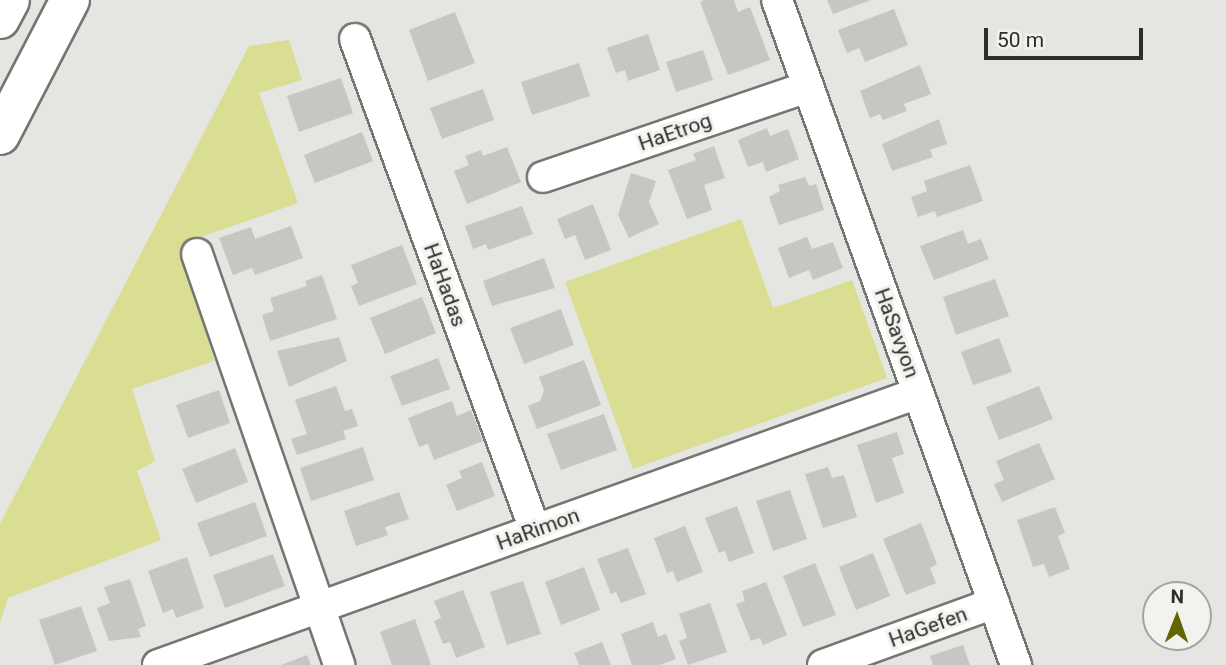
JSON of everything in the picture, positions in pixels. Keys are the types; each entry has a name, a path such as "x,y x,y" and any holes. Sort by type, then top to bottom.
{"highway":[{"path":"0,19 10,0"},
{"path":"0,135 69,0"}],"street":[{"name":"HaSavyon","path":"777,0 1016,665"},
{"name":"HaHadas","path":"355,39 534,530"},
{"name":"HaEtrog","path":"542,177 808,87"},
{"path":"197,254 339,665"},
{"name":"HaRimon","path":"158,665 918,393"},
{"name":"HaGefen","path":"822,665 994,603"}],"green space":[{"path":"289,40 302,80 259,93 298,203 184,243 214,361 132,389 155,461 137,471 161,540 8,598 0,623 0,524 249,46"},
{"path":"741,219 773,308 852,280 887,378 633,469 565,282"}],"building":[{"path":"734,0 738,12 750,7 770,60 728,75 700,2"},
{"path":"827,0 871,0 833,14"},
{"path":"894,9 908,45 865,62 859,48 847,53 838,30"},
{"path":"455,12 475,63 428,81 409,30"},
{"path":"648,34 660,70 628,81 625,70 616,73 607,48"},
{"path":"703,50 713,80 676,92 666,62"},
{"path":"579,63 590,96 532,115 521,82"},
{"path":"920,65 931,94 904,104 907,111 883,120 880,114 870,118 860,91"},
{"path":"341,78 353,113 299,132 287,96"},
{"path":"483,89 494,120 442,139 430,108"},
{"path":"939,119 947,144 930,150 933,157 892,171 882,144"},
{"path":"767,128 770,136 788,129 799,159 766,172 763,162 748,167 738,140"},
{"path":"362,132 373,161 315,183 304,155"},
{"path":"714,146 725,178 704,185 712,210 687,219 668,170 696,160 693,154"},
{"path":"507,147 521,182 467,204 454,171 469,165 465,156 481,150 483,156"},
{"path":"970,165 983,201 937,217 935,211 918,217 911,197 927,191 924,181"},
{"path":"631,173 656,181 649,202 659,224 629,238 618,215"},
{"path":"805,177 809,186 816,184 824,210 779,225 769,197 780,191 778,185"},
{"path":"593,204 611,250 585,260 575,235 565,239 557,219"},
{"path":"522,206 533,234 488,250 486,244 473,249 465,226"},
{"path":"291,226 303,258 255,275 252,268 233,275 219,238 251,227 255,239"},
{"path":"963,230 968,244 981,239 989,259 934,280 920,246"},
{"path":"807,237 812,249 833,242 843,268 813,280 809,270 789,278 778,248"},
{"path":"402,245 417,284 359,306 351,286 358,283 351,265"},
{"path":"544,258 555,288 492,306 483,281"},
{"path":"322,275 337,319 270,341 262,315 274,311 270,298 307,286 305,281"},
{"path":"995,279 1009,316 956,335 943,297"},
{"path":"422,297 436,333 385,354 370,318"},
{"path":"561,309 574,345 524,364 510,328"},
{"path":"339,337 347,361 289,387 277,351"},
{"path":"999,338 1012,372 973,385 961,352"},
{"path":"438,358 450,389 402,406 390,376"},
{"path":"584,360 601,405 537,429 528,406 540,401 544,390 539,377"},
{"path":"336,386 345,411 352,409 358,426 343,431 346,439 297,455 291,439 307,434 295,400"},
{"path":"1039,386 1053,419 999,440 986,407"},
{"path":"219,390 230,423 188,438 176,405"},
{"path":"452,401 457,416 471,410 483,441 434,460 428,444 419,447 408,418"},
{"path":"604,414 617,450 561,470 547,434"},
{"path":"897,432 904,454 892,458 904,493 876,503 857,445"},
{"path":"1039,443 1055,479 1002,502 994,484 1004,480 996,461"},
{"path":"363,447 374,480 311,501 300,468"},
{"path":"235,448 248,482 196,503 182,469"},
{"path":"482,462 495,496 457,511 446,485 462,478 459,471"},
{"path":"828,467 832,478 844,475 857,517 823,528 805,474"},
{"path":"790,490 807,539 773,551 756,501"},
{"path":"399,492 409,519 385,527 388,535 356,546 344,511"},
{"path":"255,502 267,536 210,557 197,523"},
{"path":"737,506 754,553 729,562 725,551 719,553 705,518"},
{"path":"1055,507 1065,533 1058,536 1070,569 1049,577 1044,564 1033,567 1017,520"},
{"path":"921,523 937,564 930,568 936,583 906,595 883,539"},
{"path":"685,526 703,572 677,582 673,571 667,573 654,538"},
{"path":"628,548 646,594 621,603 616,592 611,594 597,559"},
{"path":"873,553 890,596 856,610 839,567"},
{"path":"273,554 285,586 225,608 213,575"},
{"path":"187,557 204,608 176,618 173,609 163,613 148,571"},
{"path":"815,563 836,615 803,627 783,576"},
{"path":"584,567 600,610 561,625 545,582"},
{"path":"130,579 146,626 138,629 141,637 109,641 97,608 110,603 104,587"},
{"path":"523,581 541,634 507,645 490,592"},
{"path":"766,582 787,635 763,645 760,638 751,641 736,604 745,601 742,591"},
{"path":"463,590 485,647 456,658 450,642 443,644 434,621 441,618 434,601"},
{"path":"710,603 727,652 688,665 679,641 687,638 679,614"},
{"path":"81,606 97,651 55,665 39,620"},
{"path":"415,619 431,665 392,665 380,632"},
{"path":"653,622 658,637 666,634 676,659 660,665 632,665 621,634"},
{"path":"602,642 611,665 579,665 574,653"},
{"path":"963,645 970,665 933,665 930,656"},
{"path":"307,655 311,665 281,665"}]}
